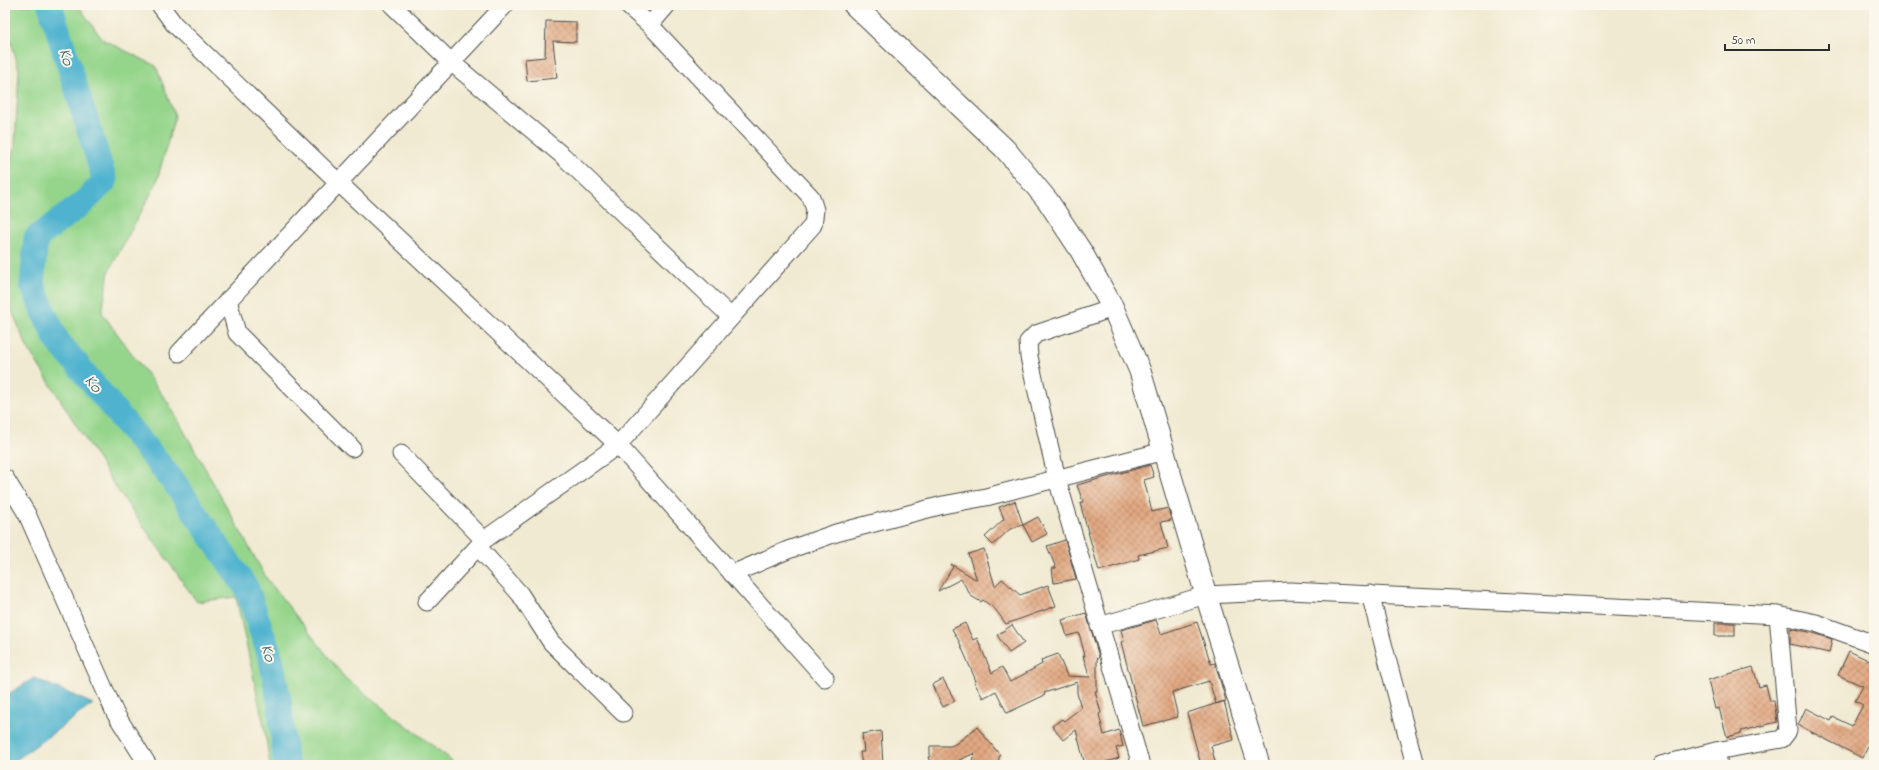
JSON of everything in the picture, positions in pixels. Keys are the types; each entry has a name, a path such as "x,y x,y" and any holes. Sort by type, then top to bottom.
{"main road":[{"path":"854,5 944,89 1005,149 1048,201 1081,251 1113,308 1140,371 1206,595 1259,765"}],"street":[{"path":"160,5 174,24 338,183 618,445 825,678"},
{"path":"392,5 451,62 563,156 732,317"},
{"path":"179,353 505,5"},
{"path":"427,602 481,543 618,445 813,225 815,210 811,197 650,24 627,5"},
{"path":"650,24 667,5"},
{"path":"228,300 237,333 352,448"},
{"path":"1113,308 1036,334 1028,342 1029,357 1058,479 1099,626 1141,765"},
{"path":"732,574 788,550 836,532 943,505 986,498 1164,451"},
{"path":"401,454 481,543 520,594 551,642 623,713"},
{"path":"5,478 27,514 115,713 148,765"},
{"path":"1099,626 1206,595 1290,591 1778,615 1816,623 1874,644"},
{"path":"1370,594 1414,765"},
{"path":"1661,765 1717,758 1782,739 1788,732 1778,615"}],"green space":[{"path":"5,5 78,5 102,39 156,66 175,116 156,184 109,271 102,313 169,404 267,579 345,678 454,762 461,765 270,765 264,726 236,597 197,602 114,485 27,347 10,306 5,305 5,175 15,146 19,70 9,34 5,37"}],"water":[{"path":"34,678 93,704 9,765 5,765 5,696"}],"building":[{"path":"546,21 576,22 576,42 553,41 557,78 527,81 525,59 545,57"},
{"path":"1150,465 1154,477 1144,480 1152,512 1168,508 1171,520 1161,522 1168,548 1138,555 1139,559 1099,571 1080,503 1083,502 1077,485"},
{"path":"1015,501 1023,525 1010,529 993,545 985,537 1004,519 999,507"},
{"path":"1038,517 1047,534 1032,542 1023,525"},
{"path":"1065,540 1076,579 1054,583 1052,568 1056,568 1047,546"},
{"path":"984,549 995,586 1002,579 1020,595 1048,585 1056,606 1006,624 995,609 983,600 981,602 971,596 961,579 938,591 953,567 951,564 977,580 968,554"},
{"path":"1086,613 1099,657 1097,659 1097,691 1095,691 1101,713 1099,714 1104,735 1119,730 1123,746 1116,748 1119,758 1096,765 1085,765 1076,730 1063,740 1052,726 1062,719 1064,721 1081,708 1077,693 1077,682 1044,693 1045,695 1007,713 996,691 983,698 974,682 976,681 959,641 952,629 965,623 973,640 977,638 992,673 1002,667 1010,682 1042,664 1041,660 1058,654 1067,676 1090,677 1083,656 1085,656 1079,633 1067,636 1062,620"},
{"path":"1156,620 1161,634 1197,622 1211,664 1215,663 1226,701 1216,704 1209,681 1172,692 1178,717 1143,726 1121,642 1124,641 1121,630"},
{"path":"1715,623 1735,623 1735,636 1715,636"},
{"path":"1012,625 1024,643 1009,653 997,635"},
{"path":"1790,628 1832,639 1829,653 1790,644"},
{"path":"1849,651 1874,663 1874,733 1862,758 1798,725 1806,708 1831,721 1833,717 1852,726 1863,705 1855,701 1863,686 1838,675"},
{"path":"1753,667 1759,687 1766,685 1770,701 1774,701 1777,722 1741,731 1742,733 1727,737 1719,708 1715,709 1708,680"},
{"path":"943,679 955,701 943,707 932,685"},
{"path":"1224,701 1234,740 1211,746 1216,765 1201,765 1187,713"},
{"path":"977,727 1000,755 997,765 970,765 975,753 948,765 931,765 928,757 930,756 930,746 951,746"},
{"path":"881,731 883,765 862,765 860,752 864,752 862,734"}],"waterway":[{"name":"Ko","path":"50,5 105,181 83,203 36,238 32,285 56,339 174,482 247,589 271,659 280,706 285,760 287,765"}]}
